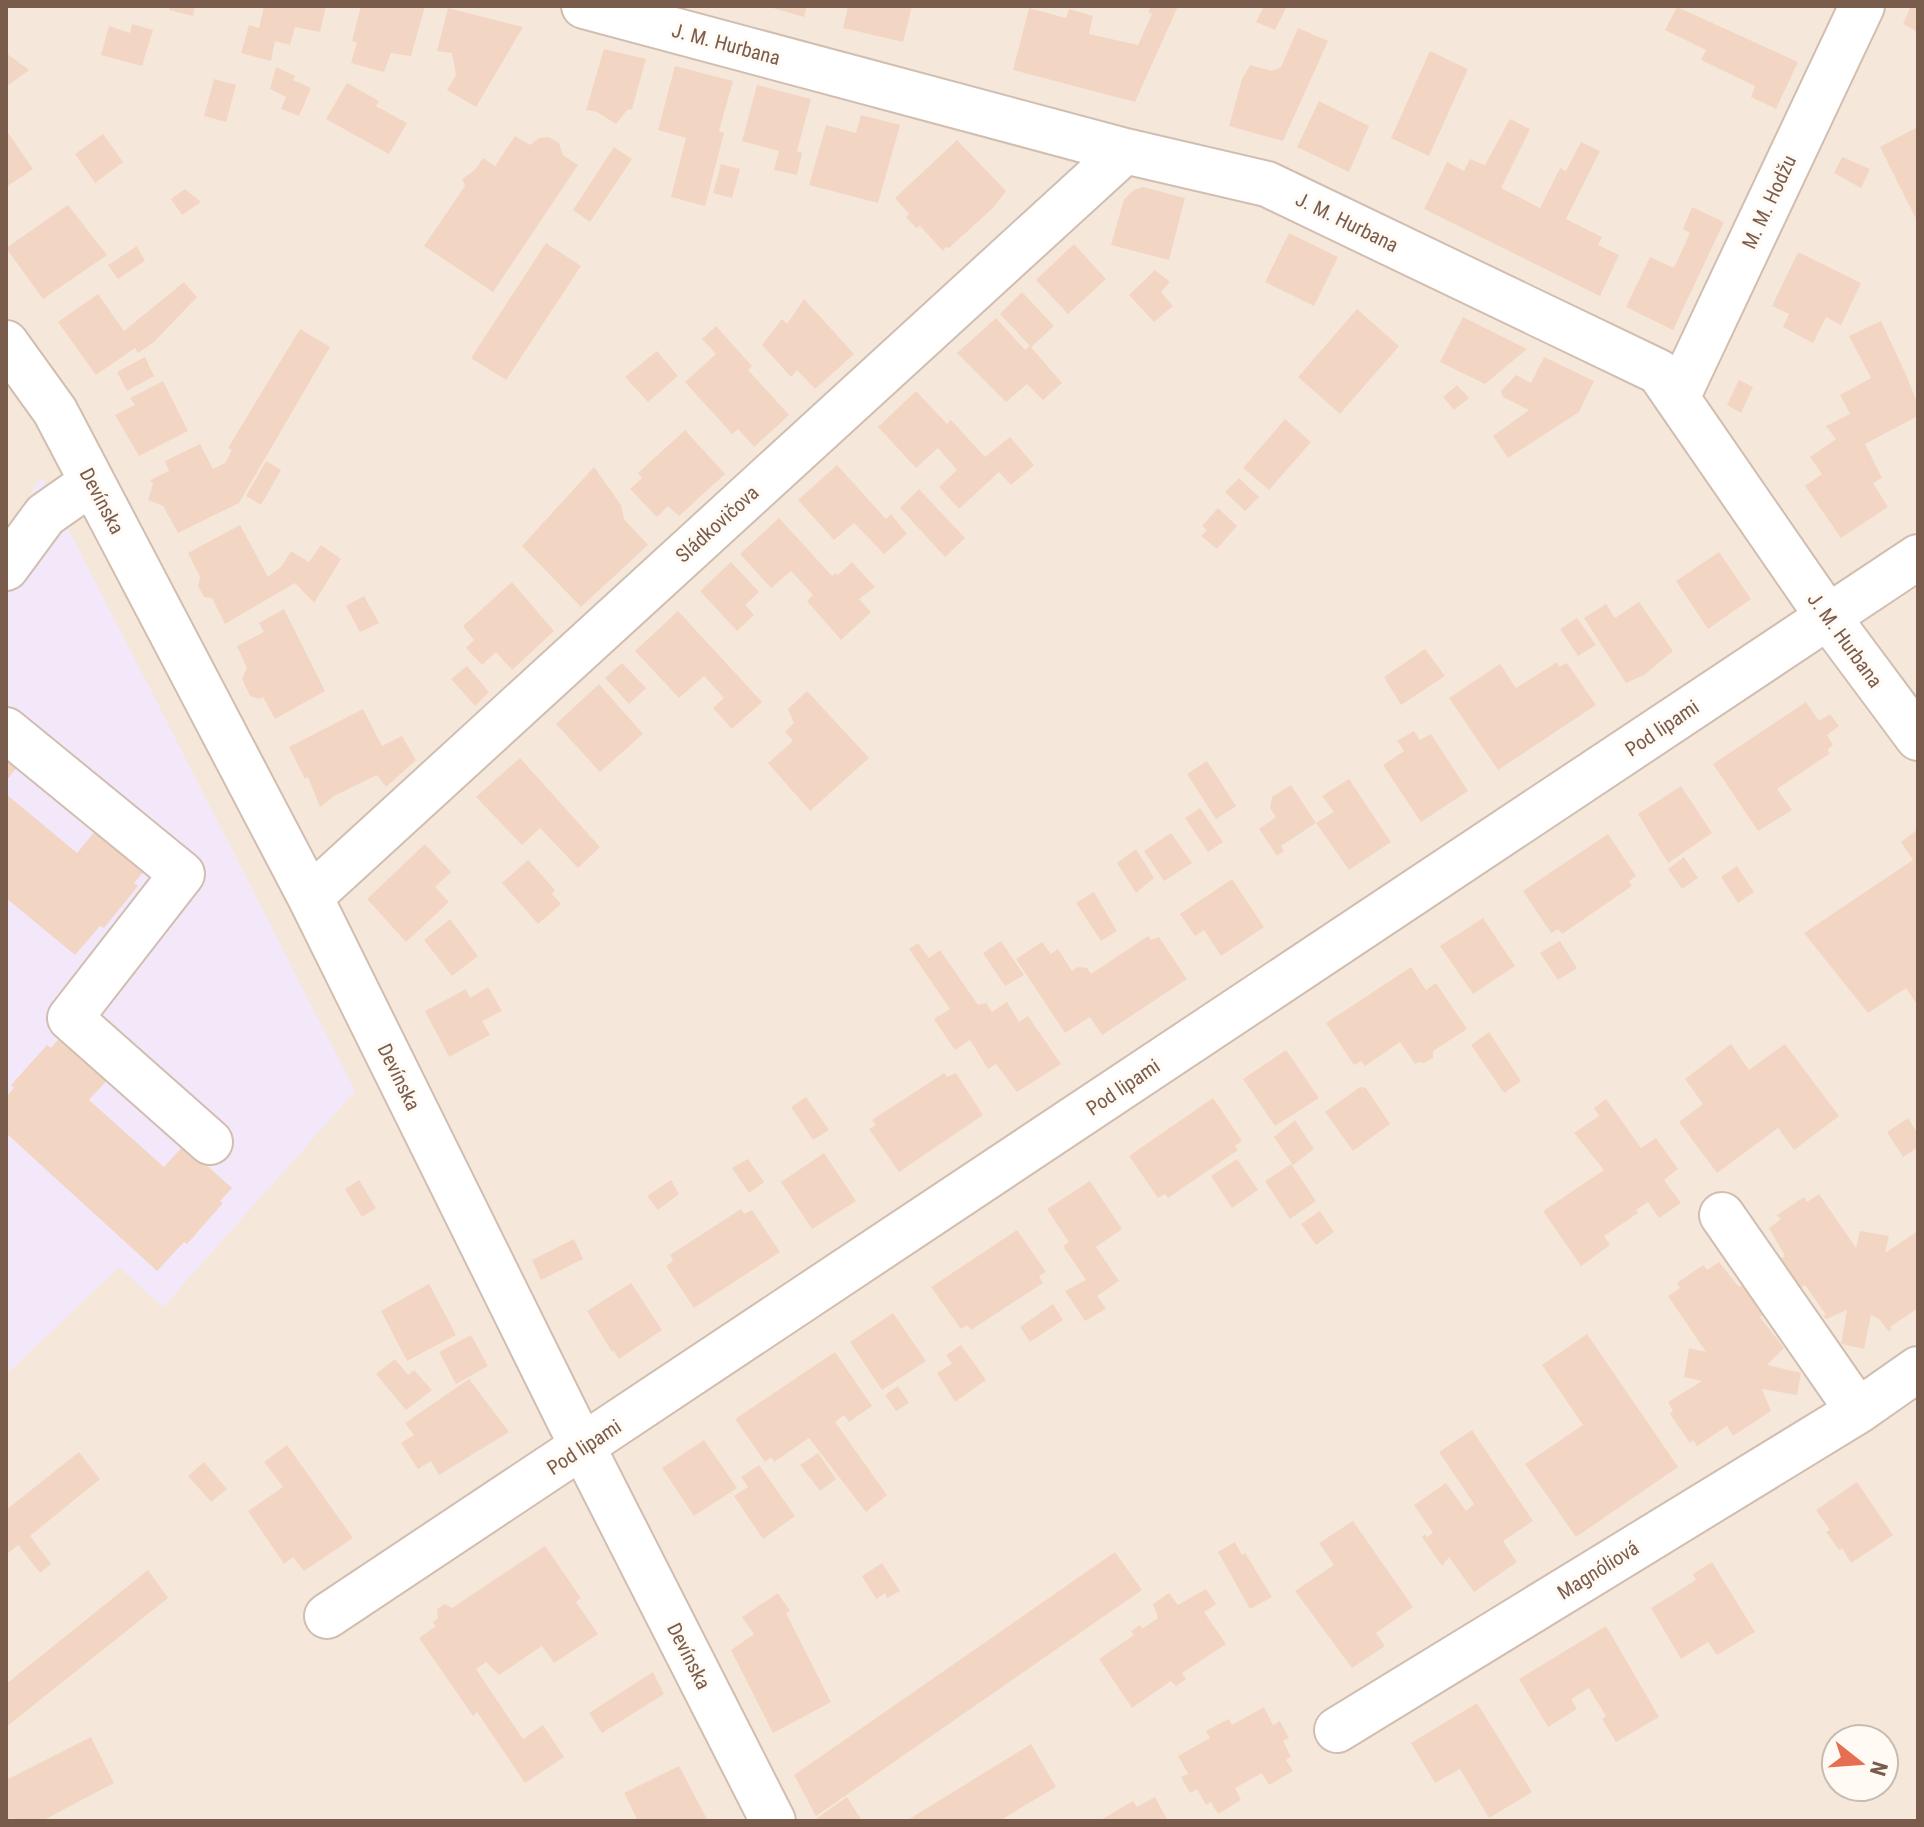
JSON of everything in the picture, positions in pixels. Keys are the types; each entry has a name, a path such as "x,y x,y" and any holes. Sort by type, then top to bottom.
{"street":[{"name":"J. M. Hurbana","path":"584,6 1125,151 1267,184 1659,372 1828,617 1918,738"},
{"name":"M. M. Hodžu","path":"1677,398 1862,6"},
{"name":"Sládkovičova","path":"310,897 1125,151"},
{"name":"Devínska","path":"6,343 55,411 310,897 583,1448 773,1821"},
{"path":"6,568 45,515 92,482"},
{"name":"Pod lipami","path":"327,1616 1918,557"},
{"path":"6,730 182,874 70,1018 210,1142"},
{"path":"1722,1215 1858,1411"},
{"name":"Magnóliová","path":"1337,1730 1858,1411 1918,1369"}],"shaded area":[{"path":"6,6 1918,6 1918,1821 6,1821"},
{"path":"42,477 355,1091 163,1307 119,1267 10,1371 6,1367 6,531"}],"building":[{"path":"170,6 195,6 193,16 169,10"},
{"path":"264,6 326,6 320,32 295,27 290,45 275,41 271,61 241,53 249,25 259,28"},
{"path":"361,6 425,6 411,56 391,53 384,72 351,63 357,43 352,41"},
{"path":"766,6 807,6 804,17"},
{"path":"848,6 912,6 903,42 843,28"},
{"path":"1151,6 1178,6 1135,102 1013,70 1029,8 1066,18 1069,9 1093,16 1089,34 1138,45 1152,14 1148,12"},
{"path":"1264,6 1287,6 1275,30 1256,22"},
{"path":"1911,6 1918,6 1918,32 1903,24"},
{"path":"1677,7 1798,62 1776,109 1751,97 1755,86 1701,60 1706,50 1665,30"},
{"path":"448,8 523,27 476,107 447,90 456,75 452,53 437,51"},
{"path":"132,24 153,30 142,66 101,55 109,26 130,33"},
{"path":"1298,28 1328,41 1283,141 1229,126 1242,79 1250,65 1272,71 1281,67"},
{"path":"604,49 646,59 632,109 627,110 616,124 597,112 586,110"},
{"path":"1430,51 1468,69 1429,156 1391,138"},
{"path":"6,53 29,70 6,87"},
{"path":"675,66 733,81 719,131 724,133 705,206 671,197 686,138 658,130"},
{"path":"276,67 295,76 293,80 311,88 299,116 281,109 286,97 270,89"},
{"path":"214,79 236,85 226,122 204,116"},
{"path":"347,83 379,101 376,106 407,123 389,154 326,119"},
{"path":"757,85 811,99 797,151 802,153 797,175 774,170 779,151 742,141"},
{"path":"1319,101 1369,126 1349,172 1297,147"},
{"path":"861,115 900,125 878,203 809,185 826,125 856,133"},
{"path":"1510,119 1530,129 1501,188 1540,208 1560,168 1566,171 1581,142 1600,151 1566,219 1602,237 1598,245 1619,255 1600,296 1424,209 1447,162 1464,171 1470,159 1485,165"},
{"path":"1916,128 1918,131 1918,223 1880,147"},
{"path":"6,130 33,169 6,187"},
{"path":"103,134 123,162 95,183 75,154"},
{"path":"515,136 530,145 539,138 549,137 559,143 563,155 578,165 493,292 424,246 465,186 462,179 475,170 483,158 495,166"},
{"path":"957,140 1006,191 994,207 943,251 920,226 916,228 906,217 909,214 895,198"},
{"path":"614,147 632,159 590,222 573,210"},
{"path":"1842,157 1870,169 1861,188 1834,173"},
{"path":"721,164 740,169 732,198 713,193"},
{"path":"1143,187 1185,198 1169,260 1111,245 1124,199"},
{"path":"185,189 201,202 182,215 171,199"},
{"path":"68,205 107,255 43,299 6,248"},
{"path":"1692,207 1724,222 1673,330 1626,307 1650,257 1674,268 1690,233 1683,229"},
{"path":"1289,233 1338,257 1314,306 1265,282"},
{"path":"546,243 581,266 506,380 471,358"},
{"path":"1074,244 1106,279 1068,314 1036,280"},
{"path":"137,246 145,261 118,279 108,265"},
{"path":"1798,252 1861,283 1841,325 1826,317 1813,343 1783,327 1789,314 1772,306"},
{"path":"1155,270 1170,282 1161,292 1173,306 1154,322 1129,295"},
{"path":"184,282 197,297 154,342 138,353 135,348 96,375 58,322 98,294 124,331"},
{"path":"1022,292 1054,326 1031,347 1000,314"},
{"path":"804,299 854,354 815,389 797,370 791,377 762,345 782,319 787,324"},
{"path":"1357,309 1399,346 1340,414 1298,377"},
{"path":"1463,317 1527,349 1485,384 1440,362"},
{"path":"996,318 1025,350 1030,346 1062,383 1043,400 1027,384 1006,402 957,353"},
{"path":"1881,321 1918,405 1918,416 1865,444 1882,478 1873,483 1888,507 1841,538 1805,486 1822,474 1810,457 1836,439 1826,426 1850,414 1840,395 1871,378 1849,336"},
{"path":"716,326 752,366 748,370 789,415 754,447 738,429 732,434 685,382 716,354 702,339"},
{"path":"300,329 330,347 239,503 178,533 163,506 148,500 153,484 150,480 169,471 165,461 200,444 213,469 225,463 232,450 228,448"},
{"path":"657,351 678,376 648,402 625,377"},
{"path":"145,357 154,376 127,391 117,372"},
{"path":"1544,357 1594,381 1579,412 1508,458 1493,436 1529,410 1503,397 1501,391 1516,375 1531,383"},
{"path":"1739,380 1753,387 1741,413 1727,405"},
{"path":"163,381 188,431 139,456 115,415 135,405 130,398"},
{"path":"1457,385 1469,398 1454,410 1443,397"},
{"path":"916,391 947,424 951,420 985,457 1010,437 1034,465 1011,485 999,472 959,509 939,487 957,470 938,448 916,468 878,427"},
{"path":"1285,419 1311,442 1269,490 1243,468"},
{"path":"685,430 725,474 679,516 668,506 657,517 630,489 642,478 638,473"},
{"path":"266,461 281,470 261,505 246,496"},
{"path":"837,465 886,519 891,514 907,534 884,554 854,523 834,540 798,500"},
{"path":"594,467 621,505 624,519 648,545 581,607 522,546"},
{"path":"1239,478 1259,497 1245,511 1225,492"},
{"path":"919,489 965,538 945,557 900,508"},
{"path":"1218,508 1237,526 1217,549 1201,536 1207,530 1202,526"},
{"path":"779,518 832,576 838,575 852,562 875,587 859,599 871,612 841,640 807,601 813,595 791,571 771,588 740,554"},
{"path":"240,525 268,577 282,566 291,551 309,562 321,545 341,559 314,603 295,583 225,624 212,598 204,597 198,586 200,577 188,553"},
{"path":"1719,552 1751,599 1708,629 1676,581"},
{"path":"731,562 759,592 745,605 754,615 737,631 700,591"},
{"path":"512,582 554,631 512,670 496,652 482,665 466,648 474,640 463,626"},
{"path":"364,596 379,623 360,632 346,606"},
{"path":"1639,602 1673,651 1644,675 1626,683 1584,618 1606,604 1615,618"},
{"path":"284,609 325,691 275,719 263,697 250,696 242,679 247,668 237,646 264,632 259,623"},
{"path":"678,611 762,702 732,729 713,708 724,698 704,676 679,698 635,651"},
{"path":"1577,618 1596,645 1578,656 1560,629"},
{"path":"1425,649 1445,676 1401,705 1384,677"},
{"path":"1557,662 1559,667 1567,663 1596,705 1498,770 1449,698 1500,664 1516,688"},
{"path":"622,663 646,688 629,704 605,678"},
{"path":"467,666 489,692 475,706 451,679"},
{"path":"599,684 643,734 600,772 556,724"},
{"path":"807,691 869,758 810,811 768,763 793,741 785,732 794,723 788,709"},
{"path":"1806,702 1819,721 1830,714 1839,726 1827,735 1833,745 1828,749 1829,754 1777,789 1792,810 1758,831 1713,764"},
{"path":"363,709 382,746 402,736 416,760 386,787 377,775 334,796 320,807 308,777 305,779 289,747"},
{"path":"1414,731 1420,740 1431,734 1468,791 1421,822 1383,765 1404,751 1397,741"},
{"path":"6,755 18,766 6,781"},
{"path":"520,758 600,847 578,868 540,828 522,845 476,797"},
{"path":"1207,761 1236,806 1216,819 1187,774"},
{"path":"1349,779 1391,842 1349,870 1316,823 1334,812 1322,796"},
{"path":"1291,785 1316,823 1281,846 1284,851 1277,856 1259,829 1276,817 1270,808 1272,797"},
{"path":"1681,786 1712,833 1668,863 1638,814"},
{"path":"6,794 77,853 96,830 145,870 134,883 138,886 104,928 100,926 75,955 6,898"},
{"path":"1200,808 1223,842 1208,852 1185,818"},
{"path":"1918,829 1918,1006 1906,988 1868,1013 1804,933 1913,860 1901,842"},
{"path":"1171,833 1192,863 1164,881 1144,851"},
{"path":"1608,834 1636,876 1629,881 1632,886 1562,934 1558,929 1551,933 1523,891"},
{"path":"425,844 451,872 435,887 449,902 406,942 367,899"},
{"path":"1136,849 1154,878 1136,893 1117,863"},
{"path":"1684,857 1698,878 1682,889 1668,869"},
{"path":"528,860 555,890 552,894 561,904 538,924 502,883"},
{"path":"1737,866 1754,892 1738,903 1721,877"},
{"path":"1232,879 1264,927 1221,956 1204,930 1195,936 1180,914"},
{"path":"1094,892 1117,931 1101,941 1076,903"},
{"path":"1483,918 1515,966 1473,994 1440,946"},
{"path":"450,919 478,956 452,976 424,940"},
{"path":"1148,936 1151,940 1159,937 1187,979 1102,1035 1090,1017 1065,1033 1016,959 1042,942 1051,954 1058,949 1072,971 1078,967 1087,968 1091,974"},
{"path":"1001,941 1024,975 1005,986 983,953"},
{"path":"1560,941 1577,968 1558,980 1540,953"},
{"path":"918,943 929,958 940,950 978,1005 986,1003 992,1012 1007,1002 1019,1022 1028,1016 1061,1064 1017,1092 996,1064 988,1069 970,1040 955,1050 934,1019 950,1009 909,949"},
{"path":"1411,967 1426,990 1436,983 1467,1029 1433,1051 1433,1058 1424,1063 1415,1064 1400,1042 1365,1066 1361,1061 1354,1065 1326,1023"},
{"path":"488,987 502,1011 482,1021 490,1035 449,1057 425,1011 466,989 470,998"},
{"path":"1489,1032 1521,1081 1504,1093 1471,1045"},
{"path":"63,1034 110,1077 89,1100 164,1167 184,1145 232,1188 187,1244 184,1242 157,1271 6,1133 6,1097 14,1088 11,1085 47,1045 51,1048"},
{"path":"1731,1044 1749,1070 1785,1044 1839,1116 1794,1150 1778,1128 1717,1173 1679,1122 1703,1104 1685,1079"},
{"path":"1286,1050 1319,1098 1275,1126 1243,1079"},
{"path":"944,1073 947,1077 956,1073 983,1115 899,1172 869,1129 876,1125 872,1120"},
{"path":"1360,1087 1366,1088 1390,1124 1353,1151 1325,1112"},
{"path":"806,1097 829,1130 813,1140 791,1107"},
{"path":"1213,1098 1242,1141 1235,1146 1238,1150 1168,1198 1165,1194 1158,1198 1129,1156"},
{"path":"1606,1099 1641,1148 1656,1138 1678,1169 1664,1180 1681,1203 1659,1218 1648,1202 1636,1210 1638,1213 1604,1236 1610,1245 1581,1266 1543,1211 1604,1170 1574,1133 1599,1116 1594,1108"},
{"path":"1908,1118 1918,1134 1918,1147 1903,1157 1887,1132"},
{"path":"1295,1120 1314,1149 1293,1165 1274,1137"},
{"path":"824,1153 856,1201 812,1229 781,1182"},
{"path":"748,1159 764,1182 749,1193 732,1168"},
{"path":"1237,1159 1258,1190 1232,1208 1211,1176"},
{"path":"1291,1164 1316,1201 1290,1219 1265,1181"},
{"path":"359,1180 376,1208 362,1217 345,1189"},
{"path":"671,1180 679,1194 658,1210 647,1196"},
{"path":"1090,1181 1122,1229 1096,1247 1119,1281 1097,1296 1106,1309 1085,1321 1065,1291 1086,1280 1063,1246 1069,1242 1047,1209"},
{"path":"1819,1194 1856,1248 1860,1231 1889,1236 1885,1253 1918,1231 1918,1308 1890,1327 1889,1332 1879,1319 1871,1315 1864,1349 1841,1344 1847,1310 1826,1319 1823,1316 1826,1315 1805,1285 1800,1288 1781,1259 1785,1256 1769,1228 1781,1219 1777,1215 1804,1197 1807,1202"},
{"path":"741,1209 744,1214 752,1210 780,1252 694,1308 666,1266 673,1261 670,1255"},
{"path":"1320,1211 1334,1232 1316,1245 1301,1224"},
{"path":"1017,1230 1046,1272 1039,1276 1043,1283 971,1330 967,1325 961,1329 931,1287"},
{"path":"574,1239 583,1259 541,1280 532,1260"},
{"path":"1719,1262 1739,1287 1744,1284 1764,1314 1760,1317 1784,1348 1767,1365 1801,1373 1797,1395 1762,1389 1771,1411 1733,1436 1727,1426 1697,1446 1693,1440 1690,1443 1670,1414 1673,1411 1668,1402 1702,1381 1684,1377 1689,1348 1706,1352 1668,1296 1680,1288 1677,1283 1703,1265 1707,1270"},
{"path":"631,1283 662,1330 619,1359 587,1311"},
{"path":"429,1284 456,1335 407,1361 381,1311"},
{"path":"1053,1304 1063,1320 1030,1342 1020,1327"},
{"path":"893,1313 926,1361 882,1390 850,1342"},
{"path":"1587,1334 1678,1467 1576,1537 1525,1464 1583,1425 1542,1365"},
{"path":"471,1335 488,1366 456,1384 439,1352"},
{"path":"961,1345 986,1380 955,1402 937,1373 952,1364 946,1355"},
{"path":"835,1352 872,1406 849,1422 844,1415 835,1422 887,1495 866,1512 809,1438 774,1462 771,1457 765,1462 735,1419"},
{"path":"395,1359 408,1375 414,1370 432,1390 406,1410 376,1374"},
{"path":"469,1379 509,1432 439,1475 431,1461 418,1469 401,1443 414,1435 405,1423"},
{"path":"898,1386 909,1403 896,1411 885,1395"},
{"path":"1472,1430 1533,1521 1503,1541 1517,1562 1474,1592 1449,1557 1442,1566 1422,1537 1433,1533 1414,1505 1446,1483 1466,1511 1474,1504 1439,1452"},
{"path":"704,1440 737,1488 694,1516 662,1468"},
{"path":"287,1445 353,1538 304,1571 293,1557 284,1564 248,1511 283,1487 264,1462"},
{"path":"79,1452 100,1479 30,1536 51,1564 40,1573 18,1545 6,1555 6,1510"},
{"path":"818,1453 836,1479 820,1491 800,1465"},
{"path":"204,1462 227,1489 211,1502 188,1476"},
{"path":"759,1465 795,1516 763,1539 734,1496 748,1487 741,1477"},
{"path":"1857,1482 1893,1535 1851,1563 1842,1548 1839,1550 1826,1532 1830,1530 1816,1510"},
{"path":"1353,1521 1413,1607 1376,1633 1385,1646 1352,1668 1295,1591 1334,1565 1319,1543"},
{"path":"1235,1542 1272,1597 1250,1609 1218,1552"},
{"path":"545,1546 581,1598 576,1602 598,1634 554,1663 542,1646 499,1675 486,1662 476,1669 523,1739 543,1725 564,1757 525,1783 477,1712 473,1716 419,1638 436,1626 433,1622 438,1618 437,1609 445,1604 452,1608"},
{"path":"1115,1552 1142,1590 816,1816 794,1775"},
{"path":"1712,1562 1755,1632 1717,1655 1708,1642 1681,1659 1651,1608 1696,1580 1693,1574"},
{"path":"882,1563 900,1591 887,1598 885,1593 876,1599 862,1576"},
{"path":"148,1570 168,1598 6,1727 6,1684"},
{"path":"1206,1589 1216,1604 1204,1612 1226,1644 1182,1673 1186,1679 1176,1686 1171,1681 1132,1708 1099,1659 1134,1635 1131,1631 1140,1625 1142,1629 1158,1618 1153,1604 1169,1593 1178,1605"},
{"path":"778,1593 790,1611 786,1613 831,1702 773,1733 731,1650 754,1634 742,1617"},
{"path":"1606,1626 1659,1717 1616,1742 1602,1719 1606,1716 1589,1688 1571,1699 1577,1709 1548,1727 1519,1679"},
{"path":"653,1672 664,1694 602,1733 589,1713"},
{"path":"1477,1703 1532,1792 1489,1818 1460,1769 1435,1783 1411,1743"},
{"path":"1264,1707 1273,1725 1280,1721 1289,1738 1283,1741 1291,1757 1286,1760 1293,1771 1269,1785 1262,1773 1235,1788 1241,1800 1218,1814 1211,1802 1206,1805 1197,1789 1190,1793 1181,1777 1188,1774 1178,1756 1210,1738 1206,1731 1229,1719 1232,1725"},
{"path":"91,1737 114,1783 42,1821 14,1821 12,1818 6,1821 6,1780"},
{"path":"1031,1744 1056,1787 999,1821 906,1821"},
{"path":"679,1766 708,1821 638,1821 624,1793"},
{"path":"847,1797 862,1821 819,1821 817,1818"},
{"path":"1155,1797 1168,1821 1099,1821 1133,1801 1137,1807"}]}
